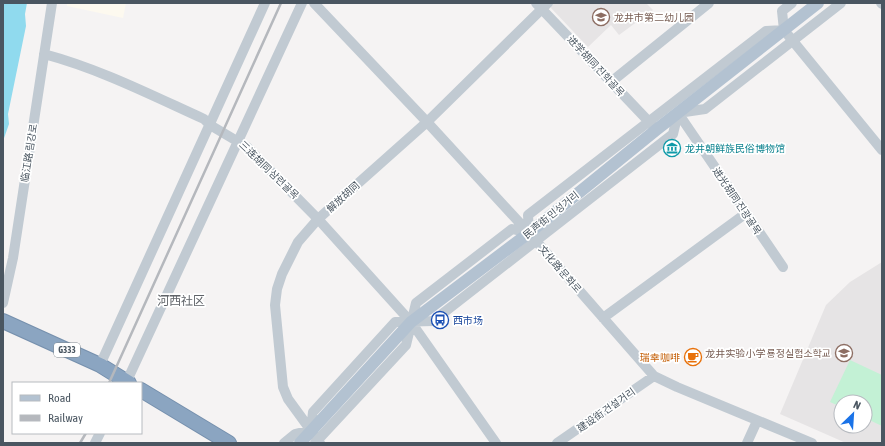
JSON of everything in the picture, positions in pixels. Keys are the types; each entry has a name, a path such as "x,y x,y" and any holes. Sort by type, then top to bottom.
{"highway":[{"name":"G333","path":"3,321 100,366 123,382"},
{"name":"G333","path":"3,330 122,382"},
{"path":"142,391 229,443"},
{"path":"142,401 213,443"}],"main road":[{"name":"民声街 민성거리","path":"300,443 316,439 411,322 532,237 652,126 678,114 818,3"}],"street":[{"name":"临江路 림강로","path":"3,303 13,258 52,3"},
{"path":"100,366 264,3"},
{"path":"124,382 239,141 302,3"},
{"name":"文化路 문화로","path":"314,3 427,122 532,237 654,376 757,421 812,443"},
{"path":"611,82 709,3"},
{"path":"792,3 782,11 784,30 882,150"},
{"path":"532,237 673,134 678,114 705,109 841,3"},
{"name":"解放胡同","path":"316,439 288,399 283,387 275,306 277,289 290,254 298,242 318,219 427,122 542,5"},
{"name":"进学胡同 진학골목","path":"542,5 652,126"},
{"path":"652,126 766,31 784,30"},
{"name":"三连胡同 삼련골목","path":"44,54 69,61 113,77 204,119 210,125 247,147 318,219 411,322 496,443"},
{"name":"进光胡同 진광골목","path":"678,114 745,214 783,267"},
{"path":"603,318 745,214"},
{"name":"建设街 건설거리","path":"557,443 654,376"},
{"path":"747,443 757,421"},
{"path":"95,443 100,434"},
{"path":"284,443 295,434 316,439"}],"shaded area":[{"path":"67,3 126,3 123,18 67,6"},
{"name":"龙井市第二幼儿园","path":"552,3 646,3 653,10 619,35 611,25 588,47 551,8"},
{"name":"龙井实验小学 룡정실험소학교","path":"882,262 882,443 846,443 780,414 826,305 850,282"}],"green space":[{"path":"850,360 882,375 882,426 873,422 873,394 834,394"},
{"path":"833,396 833,403 830,402"}],"water":[{"path":"3,3 27,3 25,14 26,26 8,114 9,124 3,141"}],"railway":[{"path":"109,382 281,3"},
{"path":"80,443 85,434"}],"place":[{"name":"龙井市第二幼儿园","path":"601,17"},
{"name":"龙井朝鲜族民俗博物馆","path":"672,148"},
{"name":"西市场","path":"440,320"},
{"name":"龙井实验小学 룡정실험소학교","path":"844,353"},
{"name":"瑞幸咖啡","path":"693,357"}],"district":[{"name":"河西社区","path":"181,301"}]}
